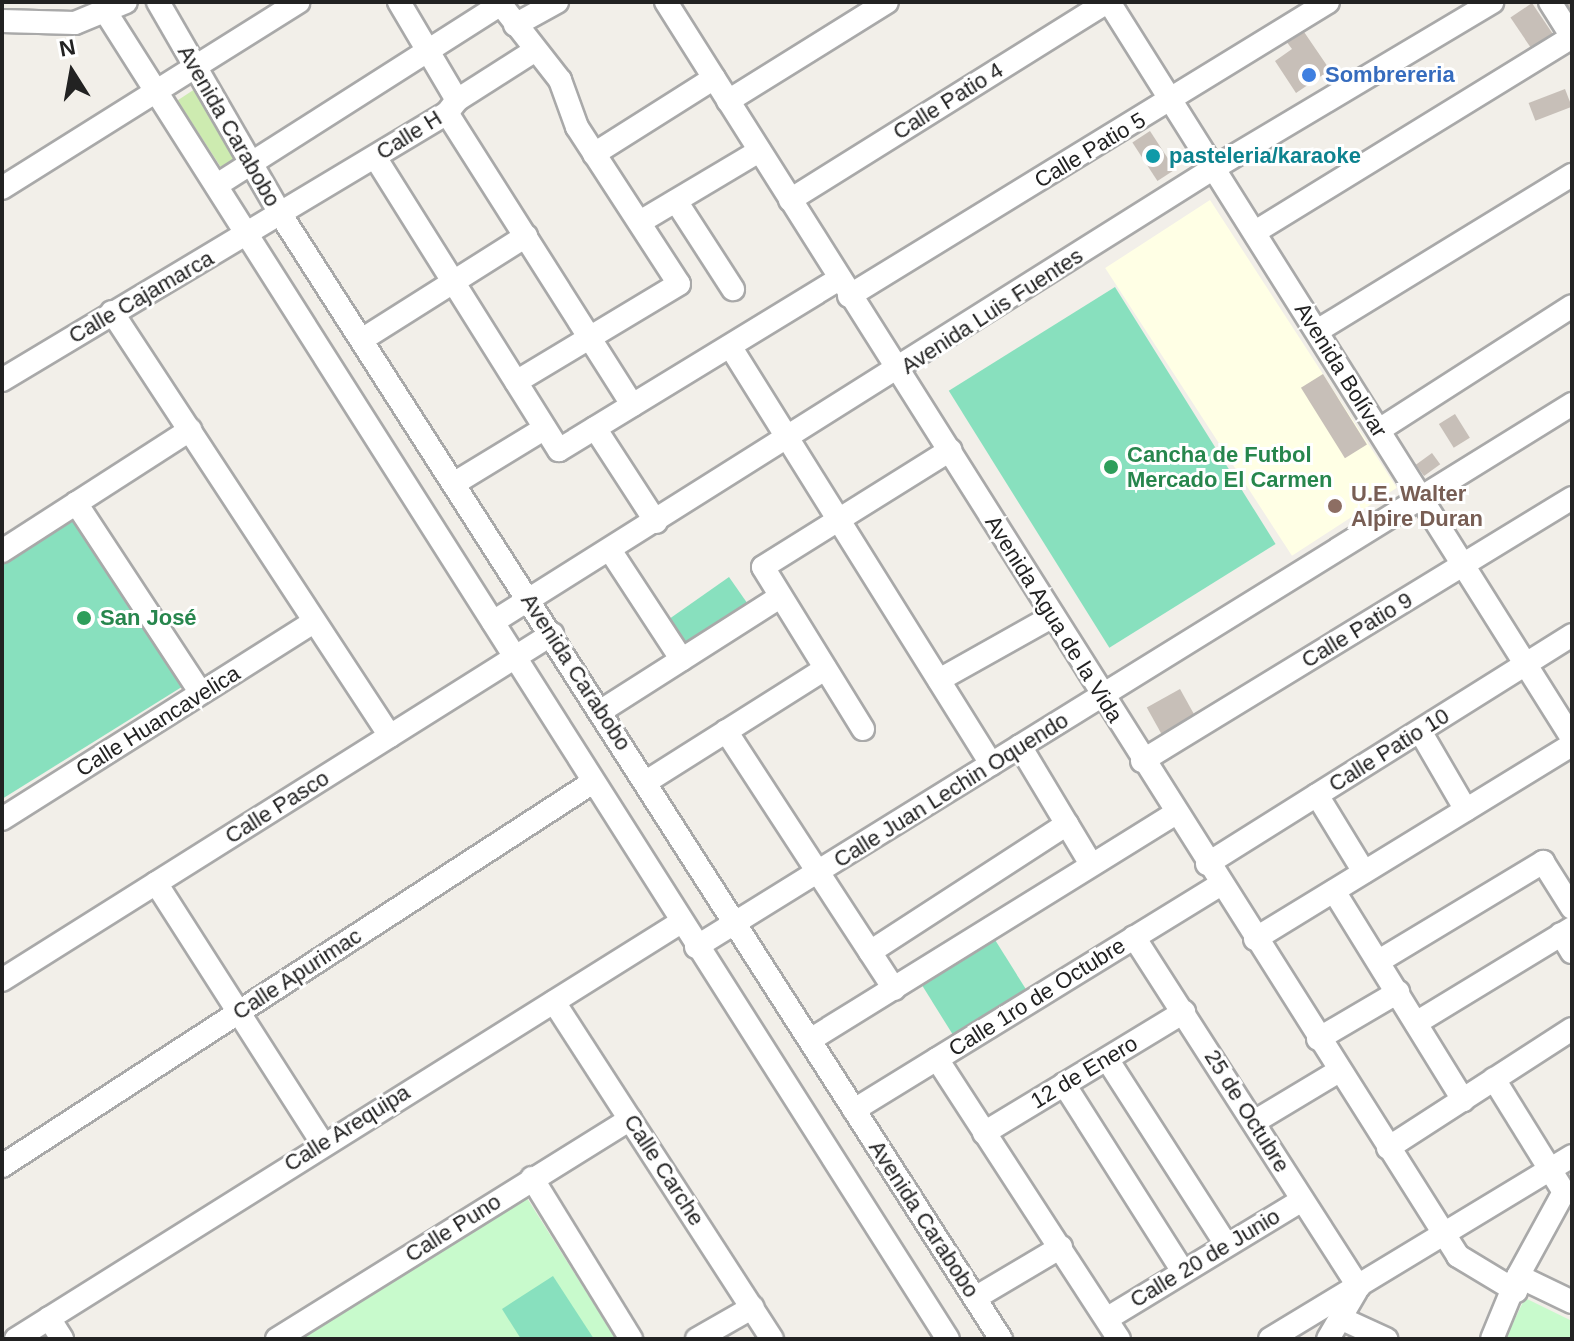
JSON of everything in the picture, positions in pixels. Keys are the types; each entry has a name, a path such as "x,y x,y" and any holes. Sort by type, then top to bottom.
{"street":[{"path":"2,21 75,23 107,14 126,2"},
{"name":"Avenida Carabobo","path":"158,2 281,215 530,599 1001,1339"},
{"path":"2,188 298,2"},
{"path":"399,2 430,48 452,106 526,236 632,405"},
{"path":"515,25 557,2"},
{"name":"Avenida Agua de la Vida","path":"666,2 844,288 950,450 1175,814 1458,1256 1517,1283 1572,1302"},
{"path":"728,101 887,2"},
{"name":"Avenida Bolívar","path":"1108,2 1572,738"},
{"name":"Calle Patio 4","path":"790,200 1108,2"},
{"name":"Calle Patio 5","path":"545,428 559,450 730,346 844,288 1172,101 1328,2"},
{"name":"Avenida Luis Fuentes","path":"493,622 900,371 1214,168 1492,2"},
{"path":"1255,232 1572,37 1550,2"},
{"path":"217,185 499,3 560,80 577,127 679,284 516,382"},
{"name":"Avenida Carabobo","path":"107,14 249,234 696,947 948,1339"},
{"name":"Calle H","path":"281,215 375,157 534,51"},
{"path":"594,154 714,78"},
{"path":"640,222 759,151"},
{"path":"375,157 545,428 455,483"},
{"path":"1317,331 1572,175"},
{"path":"676,201 733,289"},
{"name":"Calle Cajamarca","path":"2,380 112,312 281,215"},
{"path":"363,339 526,236"},
{"path":"1379,430 1572,306"},
{"path":"112,312 390,736"},
{"path":"730,346 991,764"},
{"name":"Calle Juan Lechin Oquendo","path":"696,947 819,874 1572,404"},
{"path":"595,428 656,522"},
{"path":"2,551 190,430"},
{"path":"863,729 763,567 950,450"},
{"name":"Calle Patio 9","path":"1142,761 1572,498"},
{"path":"76,503 201,693"},
{"path":"610,550 682,660"},
{"path":"601,711 780,597"},
{"path":"939,680 1053,616"},
{"name":"Calle Huancavelica","path":"2,819 314,622"},
{"name":"Calle Pasco","path":"2,980 552,634"},
{"name":"Calle Patio 10","path":"1207,864 1572,635"},
{"path":"646,782 825,669"},
{"path":"726,731 894,989"},
{"path":"1420,731 1466,810"},
{"path":"1255,939 1572,745"},
{"path":"1020,746 1091,864"},
{"name":"Calle Apurimac","path":"2,1166 593,782"},
{"path":"1317,795 1364,872"},
{"path":"810,1040 1175,814"},
{"path":"870,952 1067,824"},
{"path":"1379,961 1543,862 1572,908"},
{"path":"156,883 322,1143"},
{"name":"Calle 1ro de Octubre","path":"854,1110 1220,885"},
{"path":"1334,891 1463,1100"},
{"name":"Calle Arequipa","path":"16,1339 322,1143 681,922"},
{"name":"25 de Octubre","path":"1134,937 1359,1287"},
{"path":"1416,1023 1568,938"},
{"path":"1318,1039 1398,992"},
{"name":"Calle Carche","path":"554,1002 772,1339"},
{"name":"12 de Enero","path":"984,1133 1184,1012"},
{"path":"1388,1148 1572,1029"},
{"path":"937,1059 1119,1339"},
{"path":"1107,1059 1225,1243"},
{"path":"1254,1122 1339,1071"},
{"path":"1492,1339 1564,1192 1494,1079"},
{"path":"1064,1084 1182,1270"},
{"name":"Calle Puno","path":"277,1339 630,1119"},
{"path":"1270,1339 1572,1156"},
{"path":"532,1178 631,1339"},
{"name":"Calle 20 de Junio","path":"1108,1318 1225,1243 1302,1200"},
{"path":"975,1298 1061,1247"},
{"path":"1328,1339 1359,1287"},
{"path":"697,1339 753,1307"},
{"path":"49,1318 62,1339"},
{"path":"1340,1318 1386,1339"}],"shaded area":[{"path":"1210,200 1397,488 1292,556 1105,268"}],"green space":[{"path":"195,89 239,157 222,168 177,100"},
{"name":"Cancha de Futbol Mercado El Carmen","path":"1115,287 1276,544 1109,648 949,391"},
{"name":"San José","path":"93,505 201,675 2,799 2,562"},
{"path":"729,577 749,606 684,652 663,623"},
{"path":"992,935 1026,990 954,1036 919,981"},
{"path":"525,1195 616,1339 295,1339"},
{"path":"553,1276 594,1339 521,1339 502,1309"},
{"path":"1525,1298 1572,1321 1572,1339 1505,1339"}],"building":[{"path":"1558,2 1572,2 1572,25"},
{"path":"1532,3 1558,42 1537,57 1510,18"},
{"path":"1300,26 1330,70 1296,93 1275,61 1292,49 1283,37"},
{"path":"1565,89 1572,107 1535,121 1529,103"},
{"name":"pasteleria/karaoke","path":"1150,131 1175,170 1157,181 1132,142"},
{"path":"1323,374 1367,444 1345,458 1301,388"},
{"path":"1455,414 1470,438 1454,448 1439,424"},
{"path":"1432,453 1440,464 1424,476 1416,465"},
{"path":"1180,689 1198,721 1165,740 1147,707"}],"place":[{"name":"Sombrereria","path":"1309,75"},
{"name":"pasteleria/karaoke","path":"1153,156"},
{"name":"Cancha de Futbol Mercado El Carmen","path":"1111,467"},
{"name":"U.E. Walter Alpire Duran","path":"1335,506"},
{"name":"San José","path":"84,618"}]}
